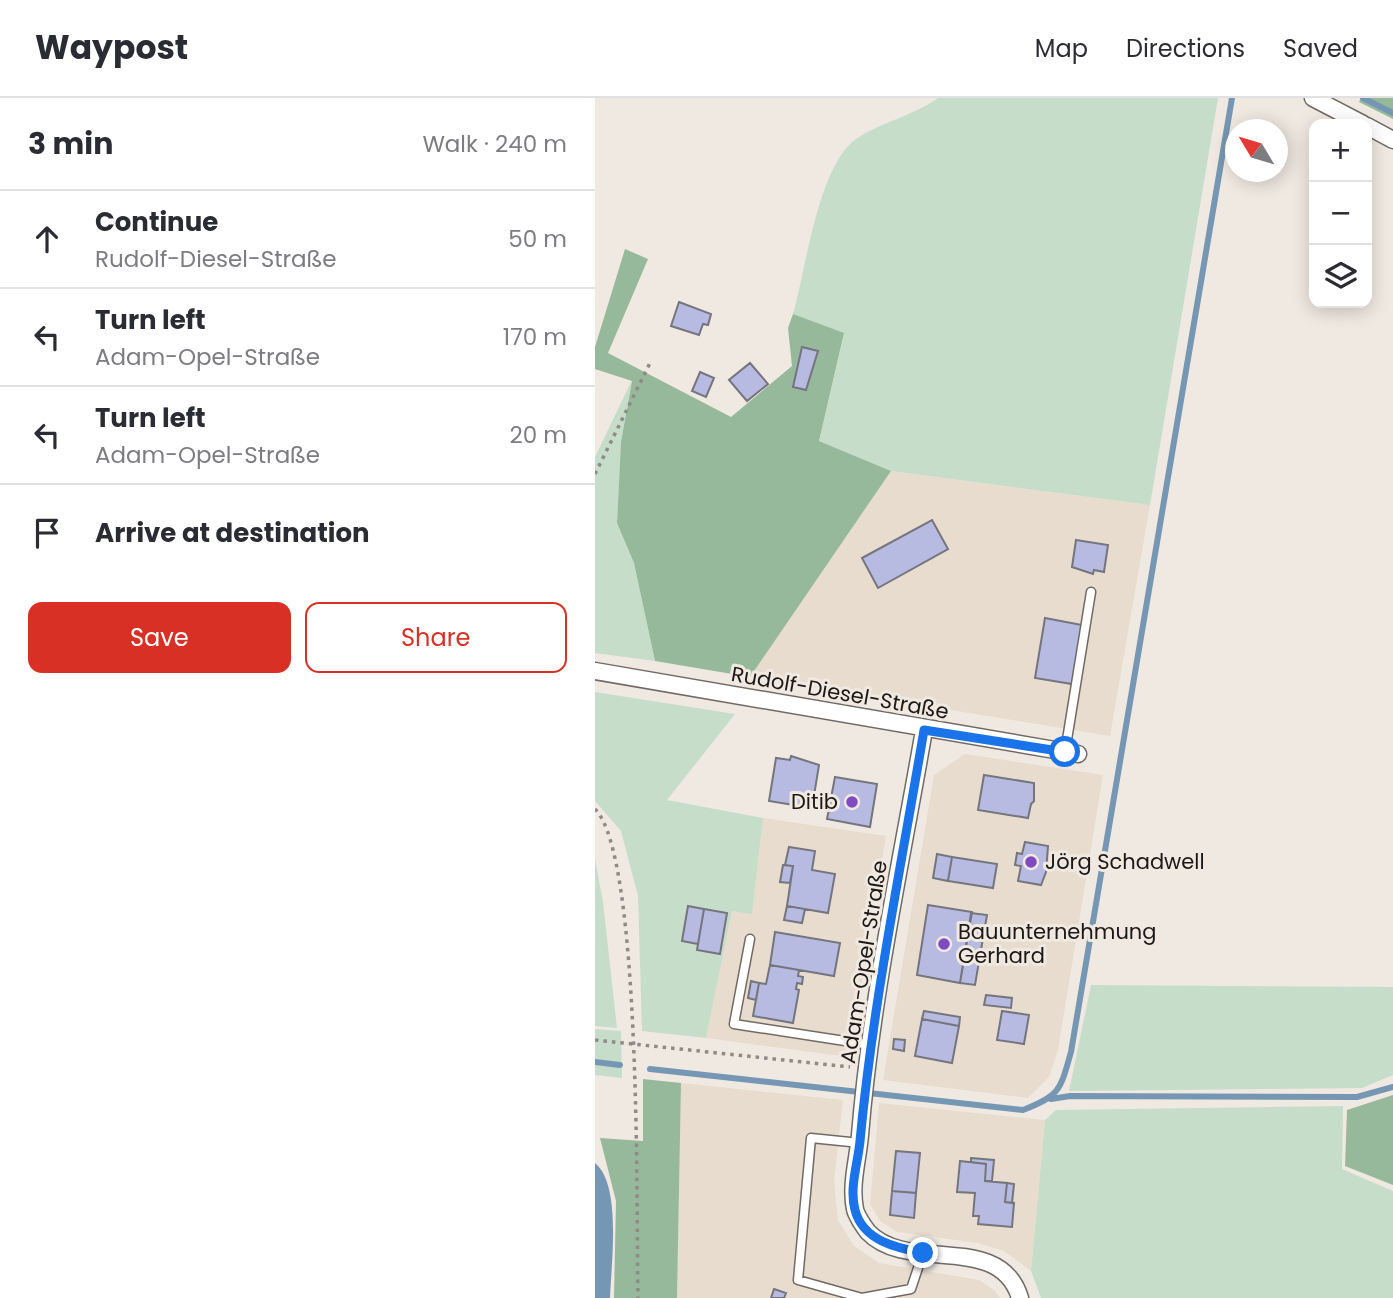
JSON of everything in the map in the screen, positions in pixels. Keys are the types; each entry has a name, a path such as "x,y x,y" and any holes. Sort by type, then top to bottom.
{"street":[{"path":"1313,98 1353,119"},
{"path":"1372,129 1393,140"},
{"name":"Rudolf-Diesel-Straße","path":"595,671 924,730 1071,753"},
{"name":"Adam-Opel-Straße","path":"924,730 867,1069 854,1182 855,1211 869,1232 889,1246 989,1263 1007,1274 1020,1298"}],"lane":[{"path":"1071,753 1091,592"},
{"path":"750,939 734,1024 871,1045"},
{"path":"860,1143 811,1138 797,1280 862,1298 911,1289 923,1253"}],"path":[{"path":"595,474 651,361"},
{"path":"595,809 605,819 622,889 633,1044 638,1298"},
{"path":"595,1040 867,1069"}],"shaded area":[{"path":"891,471 1150,505 1110,736 750,677"},
{"path":"965,754 1103,775 1058,1050 1049,1077 1028,1098 883,1080 934,775"},
{"path":"763,818 886,836 849,1057 706,1038 732,911 752,913"},
{"path":"681,1083 843,1100 834,1181 838,1220 854,1246 879,1263 979,1280 994,1290 1000,1298 677,1298"},
{"path":"879,1103 1045,1120 1031,1271 1004,1251 978,1243 897,1232 880,1221 870,1204"}],"green space":[{"path":"938,98 1218,98 1150,505 891,471 819,441 844,334 793,314 823,194 843,152 856,139"},
{"path":"1361,98 1393,98 1393,119 1359,102"},
{"path":"625,249 648,259 608,353 731,417 792,366 788,328 793,314 844,333 819,441 891,471 750,677 655,661 634,563 617,523 621,442 632,381 595,369 595,347"},
{"path":"632,380 621,442 617,523 634,563 655,661 595,653 595,457"},
{"path":"595,692 735,714 667,800 763,818 752,914 732,911 706,1038 642,1031 638,896 621,831 595,801"},
{"path":"595,859 603,902 617,1028 595,1026"},
{"path":"1091,985 1393,987 1393,1075 1362,1088 1069,1091"},
{"path":"595,1029 621,1031 622,1078 595,1075"},
{"path":"643,1079 681,1083 677,1298 614,1298 616,1201 600,1138 643,1141"},
{"path":"1393,1095 1393,1185 1345,1166 1347,1110"},
{"path":"1343,1106 1342,1169 1393,1191 1393,1298 1041,1298 1031,1271 1045,1120 1056,1110"}],"water":[{"path":"595,1163 609,1189 612,1207 610,1298 595,1298"}],"building":[{"path":"679,302 711,314 708,325 703,324 699,335 671,326"},
{"path":"802,347 818,351 806,390 793,387"},
{"path":"750,363 768,384 747,401 729,380"},
{"path":"700,372 714,378 706,397 692,391"},
{"path":"932,520 948,549 878,588 862,558"},
{"path":"1076,540 1108,545 1104,572 1094,570 1093,574 1072,567"},
{"path":"1045,618 1082,625 1072,684 1035,678"},
{"path":"791,756 819,765 812,808 769,801 776,758 790,760"},
{"path":"984,775 1034,783 1034,801 1028,818 978,810"},
{"name":"Ditib","path":"835,777 877,784 870,827 827,819"},
{"name":"Jörg Schadwell","path":"1025,842 1048,846 1046,872 1041,885 1018,881 1021,866 1015,865 1017,853 1022,854"},
{"path":"789,847 815,851 812,870 835,874 828,913 787,906 793,866 785,865"},
{"path":"937,854 952,857 948,881 933,878"},
{"path":"952,857 997,864 993,888 948,881"},
{"path":"783,865 793,866 790,883 780,882"},
{"name":"Bauunternehmung Gerhard","path":"928,905 972,912 960,983 917,975"},
{"path":"688,906 704,909 698,944 682,941"},
{"path":"787,906 805,909 802,923 784,920"},
{"path":"704,909 727,913 720,954 697,950"},
{"path":"971,913 987,915 975,985 960,983"},
{"path":"775,932 840,943 834,976 770,965"},
{"path":"770,965 799,970 798,976 803,977 802,984 797,983 796,989 799,990 793,1023 753,1016 759,983 766,984"},
{"path":"751,981 759,983 756,1000 748,998"},
{"path":"986,995 1012,998 1011,1008 984,1005"},
{"path":"924,1011 960,1017 959,1026 922,1019"},
{"path":"1002,1011 1029,1015 1024,1044 997,1040"},
{"path":"922,1019 959,1026 952,1063 915,1056"},
{"path":"894,1039 905,1040 904,1051 893,1049"},
{"path":"896,1151 920,1153 916,1193 892,1191"},
{"path":"971,1158 994,1160 992,1181 985,1181 986,1164 971,1162"},
{"path":"960,1161 986,1164 985,1181 1007,1183 1005,1202 1014,1203 1012,1227 978,1224 979,1216 973,1216 975,1193 957,1192"},
{"path":"1007,1183 1014,1184 1012,1203 1005,1202"},
{"path":"892,1191 916,1193 914,1218 890,1215"},
{"path":"774,1289 786,1293 784,1298 771,1298"}],"waterway":[{"path":"650,1069 1023,1110 1045,1100 1057,1090 1071,1052 1232,98"},
{"path":"1363,98 1393,113"},
{"path":"595,1062 620,1065"},
{"path":"1051,1099 1070,1096 1357,1097 1393,1087"}],"place":[{"name":"Ditib","path":"852,802"},
{"name":"Jörg Schadwell","path":"1031,862"},
{"name":"Bauunternehmung Gerhard","path":"944,944"}],"route":[{"path":"923,1253 889,1246 869,1232 855,1211 854,1182 871,1045 924,730 1065,752"}]}
